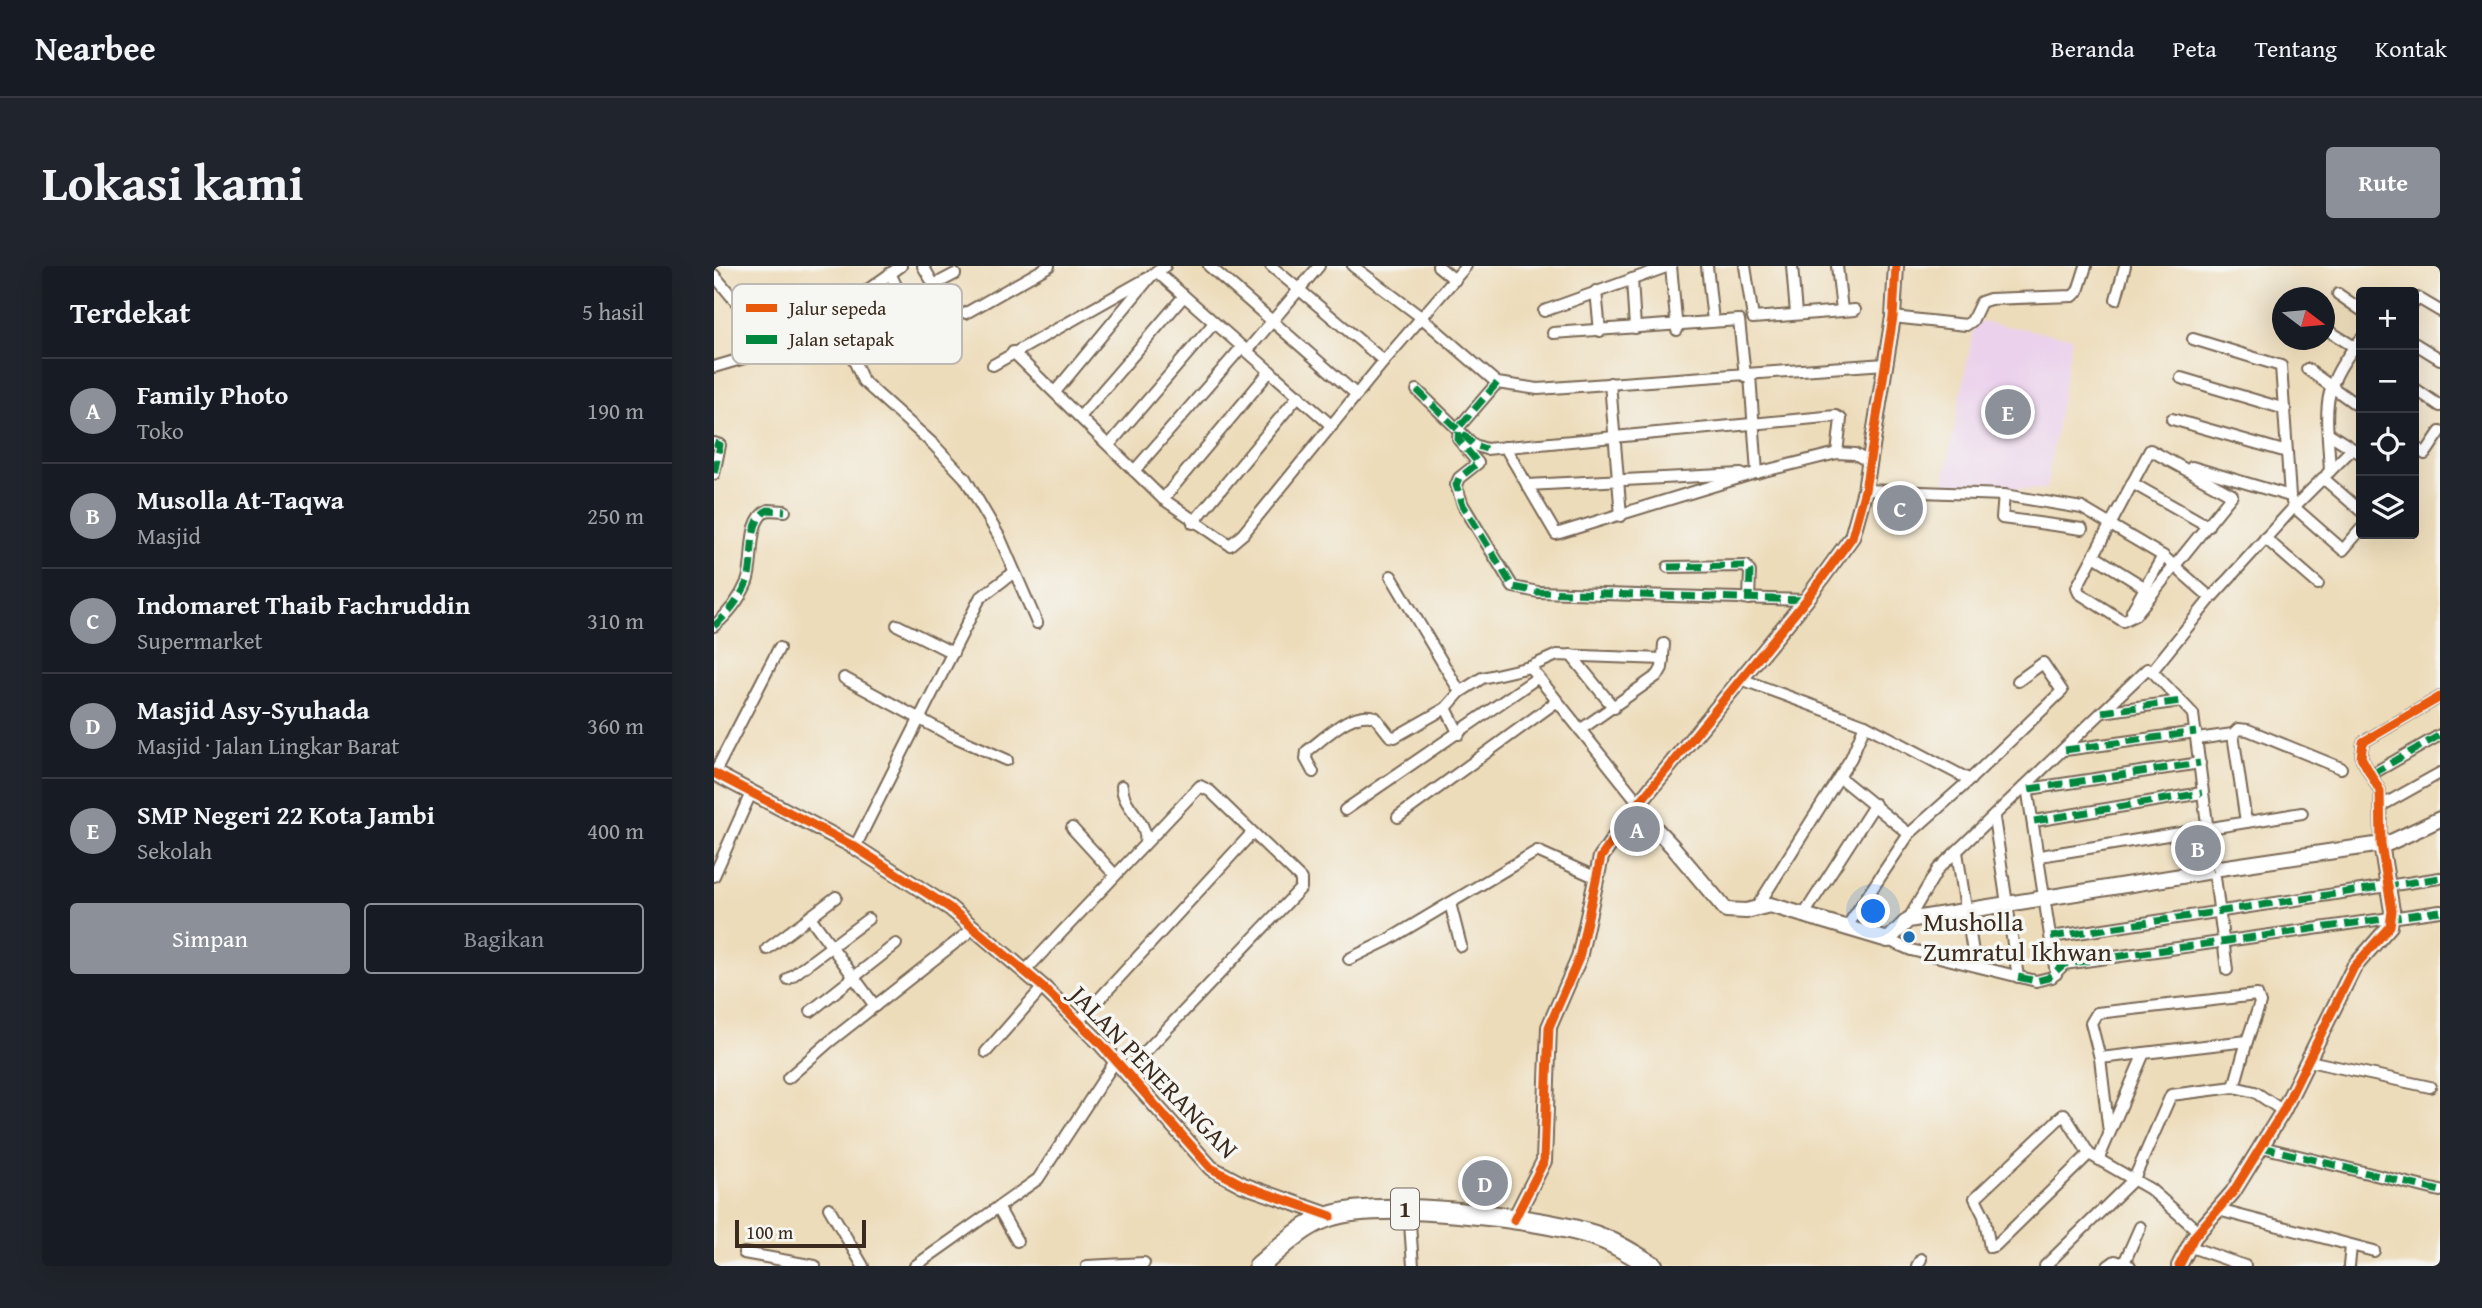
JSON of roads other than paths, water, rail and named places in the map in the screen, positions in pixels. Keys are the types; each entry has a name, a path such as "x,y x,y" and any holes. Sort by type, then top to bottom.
{"highway":[{"name":"1","path":"1259,1266 1309,1226 1331,1216 1373,1210 1409,1209 1514,1220 1596,1236 1653,1266"},
{"name":"1","path":"1566,1230 1580,1242 1628,1266"}],"street":[{"path":"875,284 901,266"},
{"path":"923,266 933,284"},
{"path":"966,313 1049,266"},
{"path":"1209,266 1357,395"},
{"path":"1271,266 1384,361"},
{"path":"1134,471 1319,266"},
{"path":"1353,266 1421,317 1497,383 1532,389 1885,364"},
{"path":"1438,266 1455,279"},
{"path":"1013,352 1163,499 1222,542 1232,545 1466,266"},
{"path":"1544,311 1670,266 1677,327"},
{"path":"1707,266 1713,321"},
{"path":"1745,266 1752,317 1855,310"},
{"path":"1792,266 1796,314"},
{"path":"1837,266 1842,310"},
{"path":"1514,1220 1545,1155 1549,1027 1579,958 1595,877 1607,848 1638,806 1806,600 1852,537 1865,490 1893,317 1896,266"},
{"path":"1893,317 1966,326 1972,321 1981,302 1990,299 2073,296 2078,291 2086,266"},
{"path":"2116,299 2125,266"},
{"path":"1158,271 1332,426"},
{"path":"993,365 1158,271"},
{"path":"1055,392 1158,271"},
{"path":"890,273 895,284"},
{"path":"936,284 955,274"},
{"path":"714,275 732,297"},
{"path":"1632,279 1635,328"},
{"path":"1596,291 1600,331"},
{"path":"2338,294 2356,307"},
{"path":"1080,418 1184,296"},
{"path":"2419,299 2440,311"},
{"path":"1553,333 1741,321 1753,422 1754,473"},
{"path":"1109,445 1214,323"},
{"path":"2335,333 2356,344"},
{"path":"2193,339 2281,366 2292,501"},
{"path":"2419,346 2440,359"},
{"path":"2356,350 2330,386 2325,403 2328,433 2327,474 2356,506"},
{"path":"714,367 732,362"},
{"path":"856,364 863,381 939,450 965,478 1000,538 1037,623"},
{"path":"2306,369 2356,404"},
{"path":"1163,499 1270,371"},
{"path":"2182,378 2285,409"},
{"path":"1497,383 1459,427 1458,439 1478,462 1457,482 1461,500 1515,589 1806,600"},
{"path":"1610,383 1621,516"},
{"path":"1417,390 1481,448 1753,422 1839,417 1841,419 1837,453"},
{"path":"2419,391 2440,406"},
{"path":"1194,523 1299,395"},
{"path":"2172,419 2287,452"},
{"path":"2419,450 2425,454 2440,432"},
{"path":"2328,433 2356,450"},
{"path":"714,443 720,445 714,474"},
{"path":"1505,447 1556,534 1754,473 1837,453 1855,454 1869,462"},
{"path":"2150,450 2232,495 2177,566 2127,621 2078,592 2110,524 2150,450"},
{"path":"2152,671 2211,598 2265,538 2292,501 2356,452"},
{"path":"2173,461 2292,501 2343,550 2356,535"},
{"path":"1527,485 1754,473"},
{"path":"2132,483 2208,526"},
{"path":"1865,490 2004,495 2071,506 2091,513 2163,556 2211,598"},
{"path":"2004,495 2002,518 2080,533 2091,513"},
{"path":"714,626 728,612 747,582 758,520 768,510 785,511"},
{"path":"2265,538 2318,584"},
{"path":"2094,556 2144,587"},
{"path":"2127,621 2163,556"},
{"path":"1668,567 1746,566 1750,572 1749,599"},
{"path":"855,847 984,592 1013,573"},
{"path":"1391,576 1460,692"},
{"path":"897,625 953,653"},
{"path":"1580,730 1658,675 1664,644"},
{"path":"714,774 779,649"},
{"path":"1313,772 1306,759 1307,751 1350,720 1364,715 1375,717 1390,736 1395,737 1446,708 1460,692 1486,677 1530,667 1552,655 1663,659"},
{"path":"1571,656 1614,708"},
{"path":"1846,928 1909,834 1970,780 2061,692 2041,662 2018,681"},
{"path":"1530,667 1638,806 1721,906 1738,911 1770,905 1888,940 1911,950 2036,981 2056,974 2064,964 2440,911"},
{"path":"1888,940 1908,920 1934,874 2028,788 2143,671 2152,671 2193,714 2227,970"},
{"path":"844,678 1007,760"},
{"path":"1345,810 1537,678"},
{"path":"1741,679 1865,724 1970,780"},
{"path":"2179,1266 2198,1231 2218,1210 2262,1147 2309,1061 2354,967 2385,934 2391,919 2381,844 2380,791 2360,755 2364,740 2440,696"},
{"path":"2102,712 2181,701"},
{"path":"1398,817 1556,702"},
{"path":"1446,708 1459,734"},
{"path":"1757,907 1856,750 1865,724"},
{"path":"2065,750 2233,734 2238,729 2248,730 2341,768"},
{"path":"2233,734 2246,822"},
{"path":"2372,774 2440,735"},
{"path":"2028,788 2200,763"},
{"path":"2381,806 2440,773"},
{"name":"JALAN PENERANGAN","path":"714,774 855,847 916,883 974,928 1079,1021 1127,1071 1211,1168 1243,1185 1331,1216"},
{"path":"1839,777 1909,834"},
{"path":"1122,786 1124,796 1146,833 1145,843"},
{"path":"1025,971 1199,786 1210,791 1301,879 1302,886 1127,1071"},
{"path":"2028,788 2056,974"},
{"path":"714,876 751,793"},
{"path":"2034,821 2203,793"},
{"path":"1803,916 1875,804"},
{"path":"2040,856 2302,813"},
{"path":"1994,818 2018,977"},
{"path":"1908,920 2381,844 2402,839 2438,824"},
{"path":"1072,828 1115,875"},
{"path":"1079,1021 1251,833"},
{"path":"1349,959 1537,851 1595,877"},
{"path":"1957,852 1975,965"},
{"path":"2052,937 2440,878"},
{"path":"767,949 836,897"},
{"path":"1450,903 1461,946"},
{"path":"810,917 875,1006"},
{"path":"788,979 868,919"},
{"path":"788,1078 974,928"},
{"path":"811,1011 896,943"},
{"path":"986,1052 1043,987"},
{"path":"2109,1135 2099,1058 2091,1023 2097,1013 2257,995 2260,1003 2234,1087"},
{"path":"2099,1058 2247,1041"},
{"path":"2144,1053 2109,1135 2094,1156 1996,1245 1990,1247 1984,1216 1974,1202 1975,1198 2061,1114 2068,1115 2094,1156 2161,1197 2198,1231"},
{"path":"915,1266 1038,1178 1116,1060"},
{"path":"2309,1061 2430,1087"},
{"path":"2045,1266 2134,1179 2170,1096 2234,1087 2255,1092 2283,1111"},
{"path":"2262,1147 2440,1191"},
{"path":"998,1207 1017,1241"},
{"path":"829,1208 863,1266"},
{"path":"1409,1209 1413,1266"},
{"path":"2218,1210 2374,1251"},
{"path":"2108,1266 2115,1261 2127,1265 2140,1227"},
{"path":"2188,1246 2245,1266"},
{"path":"2349,1266 2351,1246"},
{"path":"744,1254 816,1266"},
{"path":"1087,1266 1136,1264"}],"place":[{"name":"SMP Negeri 22 Kota Jambi","path":"2008,412"},
{"name":"Indomaret Thaib Fachruddin","path":"1900,508"},
{"name":"Family Photo","path":"1637,829"},
{"name":"Musolla At-Taqwa","path":"2198,848"},
{"name":"Musholla Zumratul Ikhwan","path":"1909,937"},
{"name":"Masjid Asy-Syuhada","path":"1485,1183"}]}
